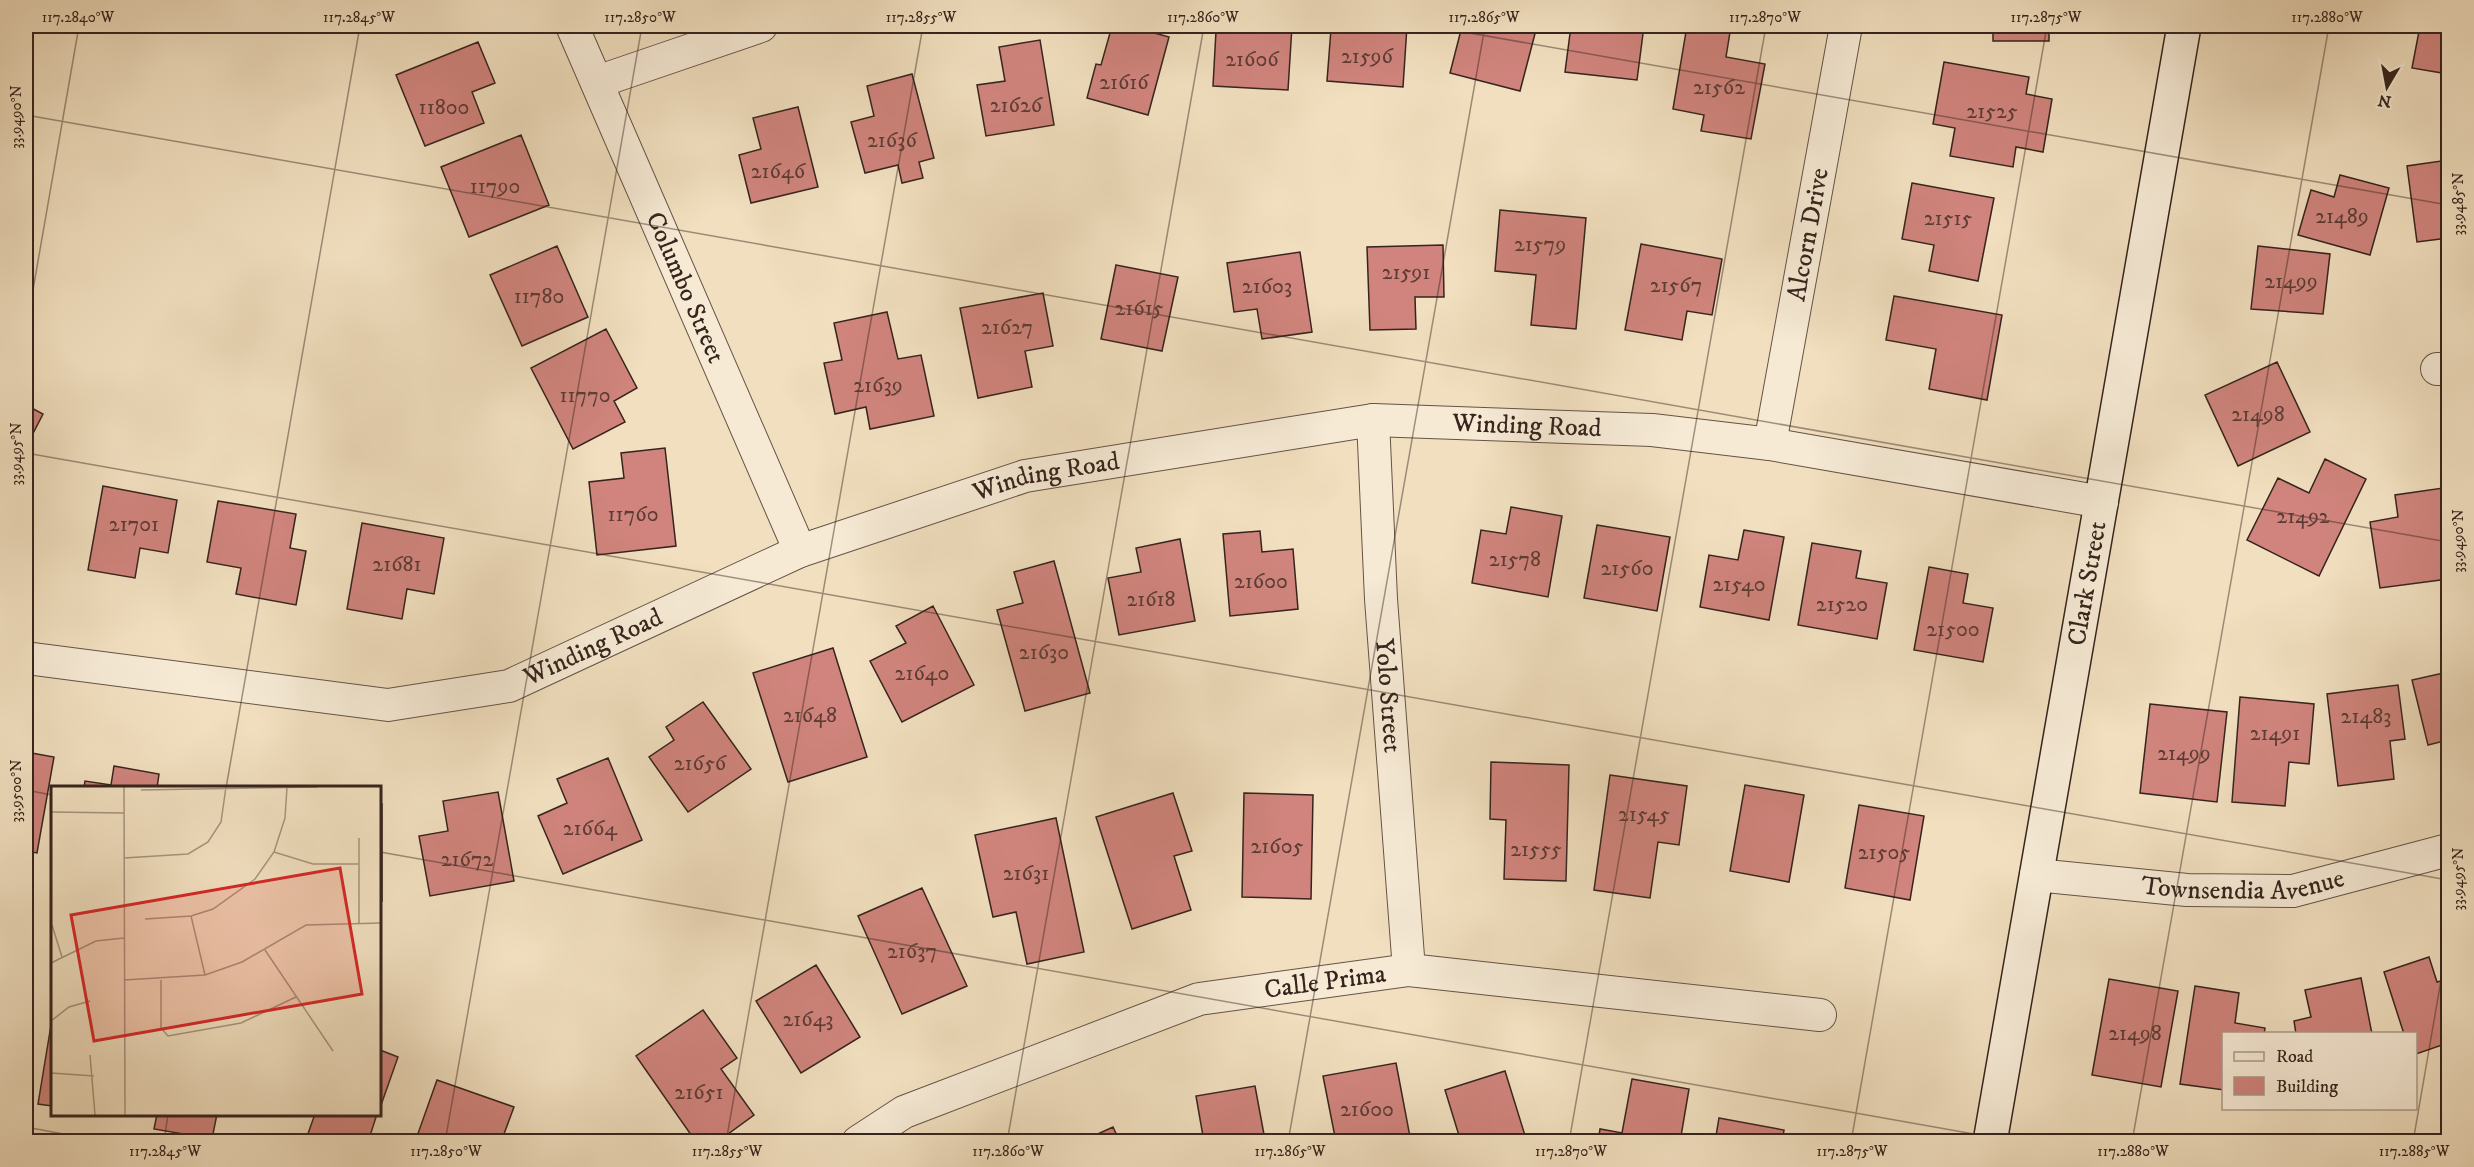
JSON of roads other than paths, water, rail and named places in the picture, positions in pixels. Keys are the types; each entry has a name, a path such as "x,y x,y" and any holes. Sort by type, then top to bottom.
{"street":[{"name":"Columbo Street","path":"572,26 800,551"},
{"path":"597,82 761,26"},
{"name":"Alcorn Drive","path":"1770,444 1845,26"},
{"name":"Clark Street","path":"1990,1142 2184,26"},
{"name":"Winding Road","path":"26,658 388,705 509,686 800,551 1025,476 1373,420 1652,430 1770,444 2102,502"},
{"name":"Yolo Street","path":"1373,420 1381,599 1409,970"},
{"name":"Townsendia Avenue","path":"2036,875 2187,890 2293,891 2448,850"},
{"name":"Calle Prima","path":"858,1142 904,1112 1199,999 1409,970 1820,1015"}]}
